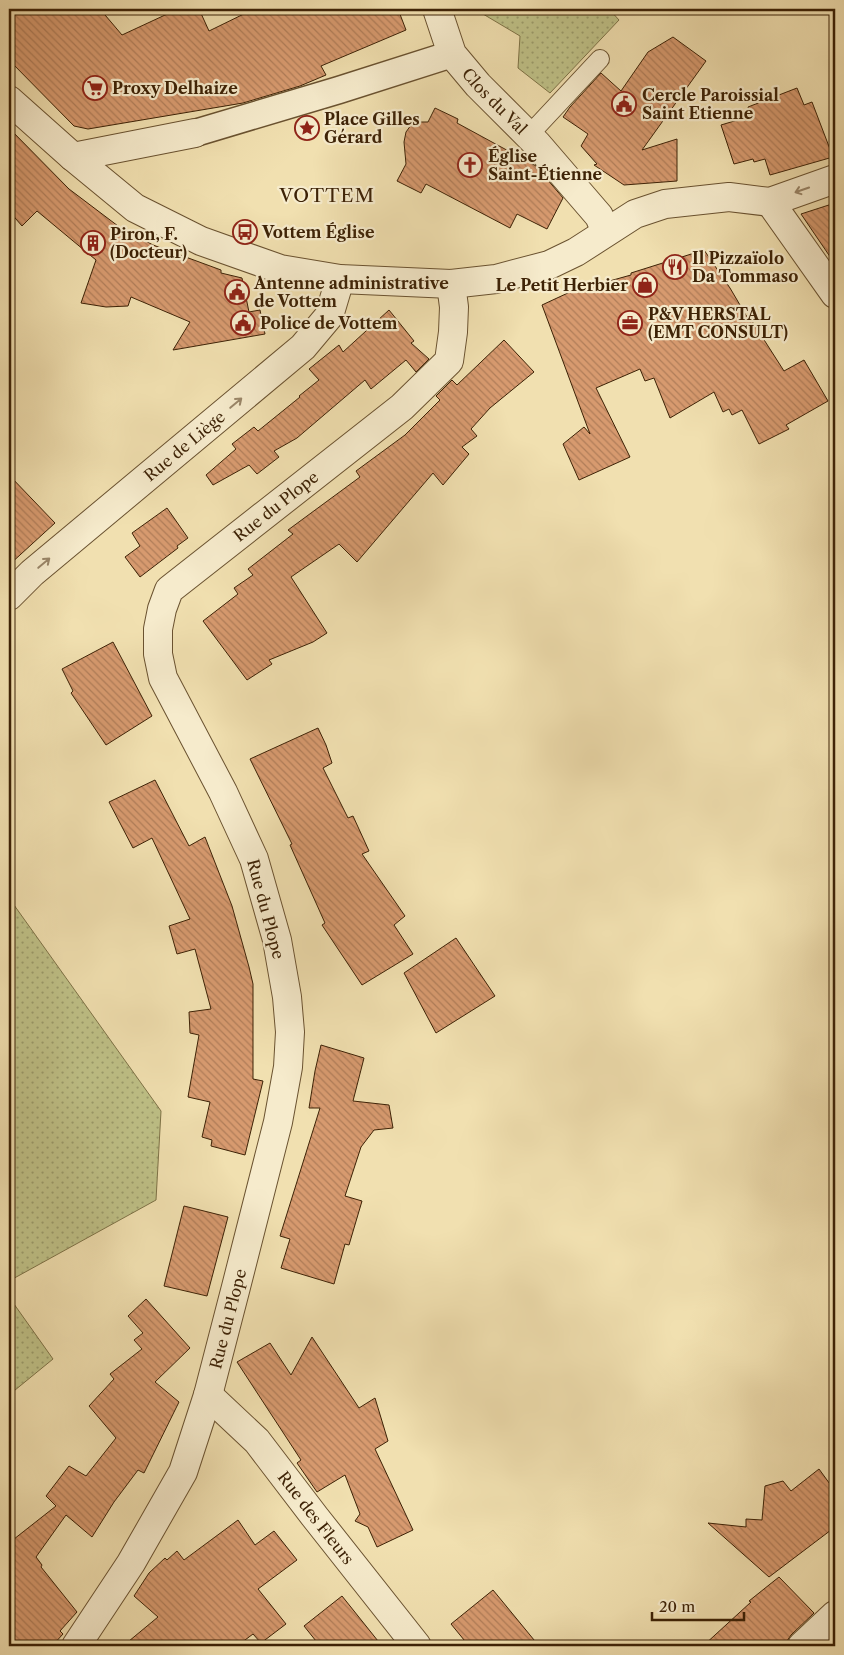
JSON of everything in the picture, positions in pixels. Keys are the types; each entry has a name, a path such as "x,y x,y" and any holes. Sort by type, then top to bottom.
{"street":[{"name":"Clos du Val","path":"437,9 452,54 478,85 529,135 599,216 606,232"},
{"path":"73,157 194,133 452,54"},
{"path":"9,101 73,157 136,208 201,240 280,269 340,279 451,284 496,280 549,265 576,252 635,214 664,204 729,197 770,202 835,179"},
{"path":"770,202 835,294"},
{"name":"Rue de Liège","path":"9,596 32,573 303,347 329,316 340,279"},
{"name":"Rue du Plope","path":"76,1646 131,1563 183,1472 208,1395 278,1122 288,1067 290,1032 287,997 277,940 254,859 223,792 163,678 158,654 158,629 162,610 169,590 402,407 449,361 454,307 451,284"},
{"name":"Rue des Fleurs","path":"208,1395 257,1441 417,1646"},
{"path":"802,1646 835,1615"}],"lane":[{"path":"529,135 600,59"}],"green space":[{"path":"490,9 609,9 619,20 550,93 518,68 520,36 483,14"},
{"path":"9,898 161,1111 156,1200 9,1281"},
{"path":"9,1297 53,1359 9,1395"}],"building":[{"path":"9,9 100,9 122,35 178,9 199,9 209,31 254,9 398,9 406,30 321,66 326,75 300,86 243,103 88,129 74,126 9,60"},
{"name":"Cercle Paroissial Saint Etienne","path":"673,37 706,61 642,150 677,139 677,181 624,185 594,165 597,164 581,146 588,134 563,117 601,73 621,91 648,52"},
{"path":"797,88 804,105 812,102 833,157 770,175 765,159 754,162 753,159 734,164 721,125 751,116 748,107"},
{"name":"Église Saint-Étienne","path":"435,108 458,119 457,123 536,166 563,198 547,229 517,214 510,228 426,184 421,193 397,181 406,164 404,142 406,132 416,122 428,122"},
{"path":"9,128 69,189 118,226 153,245 221,270 221,273 242,278 249,312 260,310 265,334 173,350 190,322 131,297 128,306 106,307 81,303 96,260 37,211 22,226 9,211"},
{"path":"835,203 835,264 801,214"},
{"path":"704,250 784,371 804,360 828,401 786,425 789,429 759,444 742,410 732,415 729,409 723,412 714,392 670,418 654,378 645,381 640,369 596,388 630,457 579,480 563,444 584,427 590,434 542,305 570,292 631,275 631,273"},
{"path":"389,310 414,341 411,343 429,359 416,372 406,360 371,389 365,380 297,438 274,451 279,457 257,474 249,465 213,485 206,475 236,449 232,444 254,427 258,431 300,397 319,380 309,369 339,345 343,352"},
{"path":"504,340 534,372 490,408 471,429 477,436 462,447 469,454 443,485 433,473 357,562 339,544 291,577 327,633 313,642 269,660 272,664 247,680 203,621 238,594 234,588 253,575 248,569 293,534 288,530 360,477 356,471 405,435 440,400 436,396 452,380 457,385"},
{"path":"9,475 55,523 9,565"},
{"path":"167,508 188,538 140,577 125,557 140,546 132,533"},
{"path":"113,642 152,716 106,745 71,693 73,691 62,669"},
{"path":"318,728 332,763 323,768 348,818 353,816 369,851 362,854 405,916 394,925 413,954 362,985 322,925 325,923 290,845 292,844 250,759"},
{"path":"155,780 189,846 205,837 232,906 249,967 253,984 253,1079 263,1081 245,1155 211,1146 212,1140 202,1137 210,1102 188,1097 199,1035 190,1033 189,1012 211,1009 195,949 177,954 169,926 190,919 152,838 133,848 109,802"},
{"path":"456,938 495,996 436,1033 404,973"},
{"path":"321,1045 364,1058 353,1101 389,1105 393,1128 374,1130 361,1147 345,1196 362,1201 349,1245 345,1244 334,1284 281,1268 290,1239 280,1236 320,1108 309,1108"},
{"path":"184,1206 228,1217 207,1296 164,1286"},
{"path":"146,1299 190,1348 155,1382 179,1402 144,1473 138,1470 114,1502 92,1537 66,1515 36,1557 42,1565 41,1567 77,1612 60,1631 63,1634 52,1646 9,1646 9,1543 56,1506 46,1496 69,1466 86,1476 116,1438 89,1406 114,1379 110,1374 142,1349 134,1340 143,1333 128,1316"},
{"path":"312,1337 359,1408 375,1398 388,1441 375,1449 413,1530 377,1547 368,1527 355,1521 360,1514 345,1475 317,1492 297,1463 301,1460 237,1362 270,1343 291,1375"},
{"path":"819,1469 835,1491 835,1527 769,1577 708,1523 746,1527 746,1519 762,1520 765,1486 783,1481 791,1491"},
{"path":"238,1520 255,1545 274,1531 297,1560 258,1589 286,1624 261,1643 253,1634 237,1646 123,1646 158,1617 134,1596 149,1573 165,1558 167,1560 177,1551 184,1560"},
{"path":"779,1577 814,1613 791,1635 787,1641 787,1646 703,1646 751,1602 749,1601"},
{"path":"493,1590 539,1646 469,1646 451,1624"},
{"path":"342,1596 382,1646 320,1646 304,1626"}],"place":[{"name":"Proxy Delhaize","path":"95,88"},
{"name":"Cercle Paroissial Saint Etienne","path":"624,104"},
{"name":"Place Gilles Gérard","path":"307,128"},
{"name":"Église Saint-Étienne","path":"470,165"},
{"name":"Vottem Église","path":"245,232"},
{"name":"Piron, F. (Docteur)","path":"93,243"},
{"name":"Il Pizzaïolo Da Tommaso","path":"675,267"},
{"name":"Le Petit Herbier","path":"645,285"},
{"name":"Antenne administrative de Vottem","path":"237,292"},
{"name":"Police de Vottem","path":"243,323"},
{"name":"P&V HERSTAL (EMT CONSULT)","path":"630,323"}],"district":[{"name":"VOTTEM","path":"327,195"}]}
